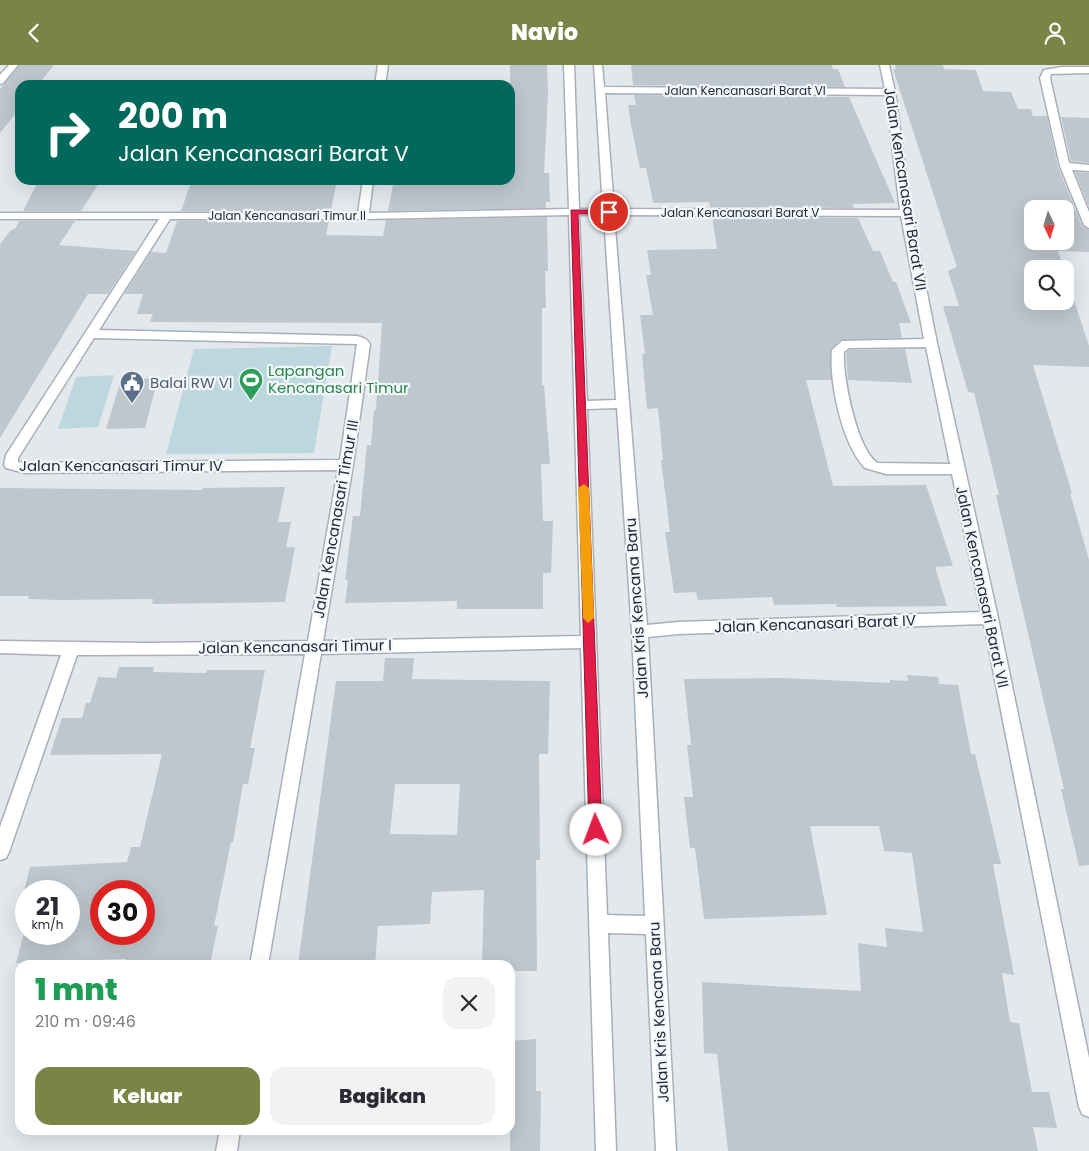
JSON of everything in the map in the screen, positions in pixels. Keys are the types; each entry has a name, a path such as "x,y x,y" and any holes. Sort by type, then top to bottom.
{"street":[{"path":"0,81 14,65"},
{"path":"381,80 383,65"},
{"path":"569,65 606,1151"},
{"name":"Jalan Kris Kencana Baru","path":"598,65 640,632 666,1151"},
{"name":"Jalan Kencanasari Barat VII","path":"884,65 890,92 906,213 931,343 990,619 1089,1107"},
{"path":"1089,70 1054,71 1047,73 1045,78 1065,166 1089,225"},
{"name":"Jalan Kencanasari Barat VI","path":"600,90 890,92"},
{"path":"1065,166 1089,168"},
{"path":"363,216 367,185"},
{"name":"Jalan Kencanasari Barat V","path":"573,212 906,213"},
{"name":"Jalan Kencanasari Timur II","path":"0,216 363,216 573,212"},
{"name":"Jalan Kencanasari Timur IV","path":"166,217 11,458 11,465 25,468 346,465"},
{"name":"Jalan Kencanasari Timur III","path":"90,334 361,341 365,347 260,960"},
{"path":"931,343 846,344 838,350 835,360 854,436 862,455 870,465 874,468 886,469 957,469"},
{"path":"580,405 623,404"},
{"name":"Jalan Kencanasari Barat IV","path":"640,632 678,628 990,619"},
{"name":"Jalan Kencanasari Timur I","path":"0,647 71,649 314,647 589,642"},
{"path":"0,852 71,649"},
{"path":"599,924 654,925"},
{"path":"226,1151 229,1135"}],"shaded area":[{"name":"Lapangan Kencanasari Timur","path":"332,346 314,453 166,454 194,349"},
{"path":"114,375 98,427 58,429 76,377"}],"building":[{"path":"20,65 54,65 42,80 15,80 15,114 0,133 0,89"},
{"path":"510,65 547,65 548,94 544,173 549,173 550,202 546,202 546,208 388,211 393,185 515,185 515,80 510,80"},
{"path":"631,65 832,65 833,69 838,69 845,87 633,85"},
{"path":"895,65 943,65 944,69 976,70 983,91 1011,92 1018,109 1031,109 1033,116 1047,116 1058,167 1071,200 1024,200 1024,250 1074,250 1074,206 1082,226 1089,230 1089,252 1058,251 1061,260 1024,260 1024,310 1074,310 1074,300 1089,346 1089,367 1033,365 1072,493 1070,493 1089,560 1089,865 1079,866 1061,789 1064,789 996,495 999,495 974,393 968,392 943,306 959,306 948,271 957,267 893,69 896,69"},
{"path":"634,95 849,97 895,203 852,204 854,208 710,207 709,202 653,203 646,168 640,168 631,125 628,105 636,105"},
{"path":"1061,117 1089,118 1089,163 1071,161"},
{"path":"1075,172 1089,173 1089,207"},
{"path":"36,185 98,185 81,211 23,211"},
{"path":"190,185 336,185 331,211 181,211"},
{"path":"547,217 548,271 545,271 546,308 542,308 542,385 544,385 550,464 541,464 543,521 553,521 551,573 543,573 543,609 457,609 457,601 345,603 348,580 345,580 353,516 360,516 367,445 371,445 374,410 376,410 382,323 150,322 153,314 137,314 143,294 124,294 151,252 166,253 177,221 329,221 326,235 383,236 386,220"},
{"path":"712,217 858,218 873,251 880,251 893,282 896,282 911,323 899,323 902,338 841,340 830,350 831,380 806,380 833,486 926,485 953,566 935,567 947,606 837,607 836,604 774,605 772,597 698,600 696,592 674,593 665,532 670,532 661,460 663,460 658,408 647,409 642,354 645,354 640,315 653,315 646,275 651,275 647,250 717,249"},
{"path":"19,221 75,221 59,245 136,251 108,294 88,294 0,438 0,244 11,230 15,229"},
{"path":"905,349 912,383 848,380 846,353 850,350"},
{"name":"Balai RW VI","path":"158,378 145,428 106,429 121,380"},
{"path":"285,487 278,522 291,522 286,547 295,547 285,602 152,604 153,599 59,600 28,599 29,596 0,596 0,488 202,490 203,488"},
{"path":"385,658 414,658 412,679 550,681 548,754 539,754 540,860 536,860 537,971 515,971 515,960 482,960 484,890 432,892 430,924 378,926 375,960 299,960 336,681 383,681","holes":["395,784 460,784 457,835 390,834"]},
{"path":"119,667 154,667 153,672 206,673 207,670 265,670 250,748 255,748 248,784 243,784 233,842 231,842 214,926 218,926 211,960 17,960 21,945 80,945 80,880 27,880 30,867 127,862 131,847 140,847 162,754 50,755 62,718 82,718 86,703 90,703 98,677 116,678"},
{"path":"907,675 938,677 939,684 958,685 971,754 975,754 1001,864 993,864 1014,975 1002,973 1010,1022 1019,1023 1032,1092 1049,1092 1057,1128 1033,1127 1038,1151 728,1151 717,1054 704,1053 702,982 861,991 858,943 887,947 885,928 923,932 912,853 884,851 879,826 810,826 827,915 704,919 695,848 690,848 684,797 693,797 687,745 691,745 684,679 781,678 890,683 890,680 908,681"},
{"path":"536,1039 536,1091 541,1091 540,1151 510,1151 510,1135 515,1135 515,1041"}],"slow traffic":[{"path":"584,488 588,618"}],"place":[{"name":"Lapangan Kencanasari Timur","path":"251,401"},
{"name":"Balai RW VI","path":"132,404"}],"route":[{"path":"596,830 573,212 609,212"}]}
